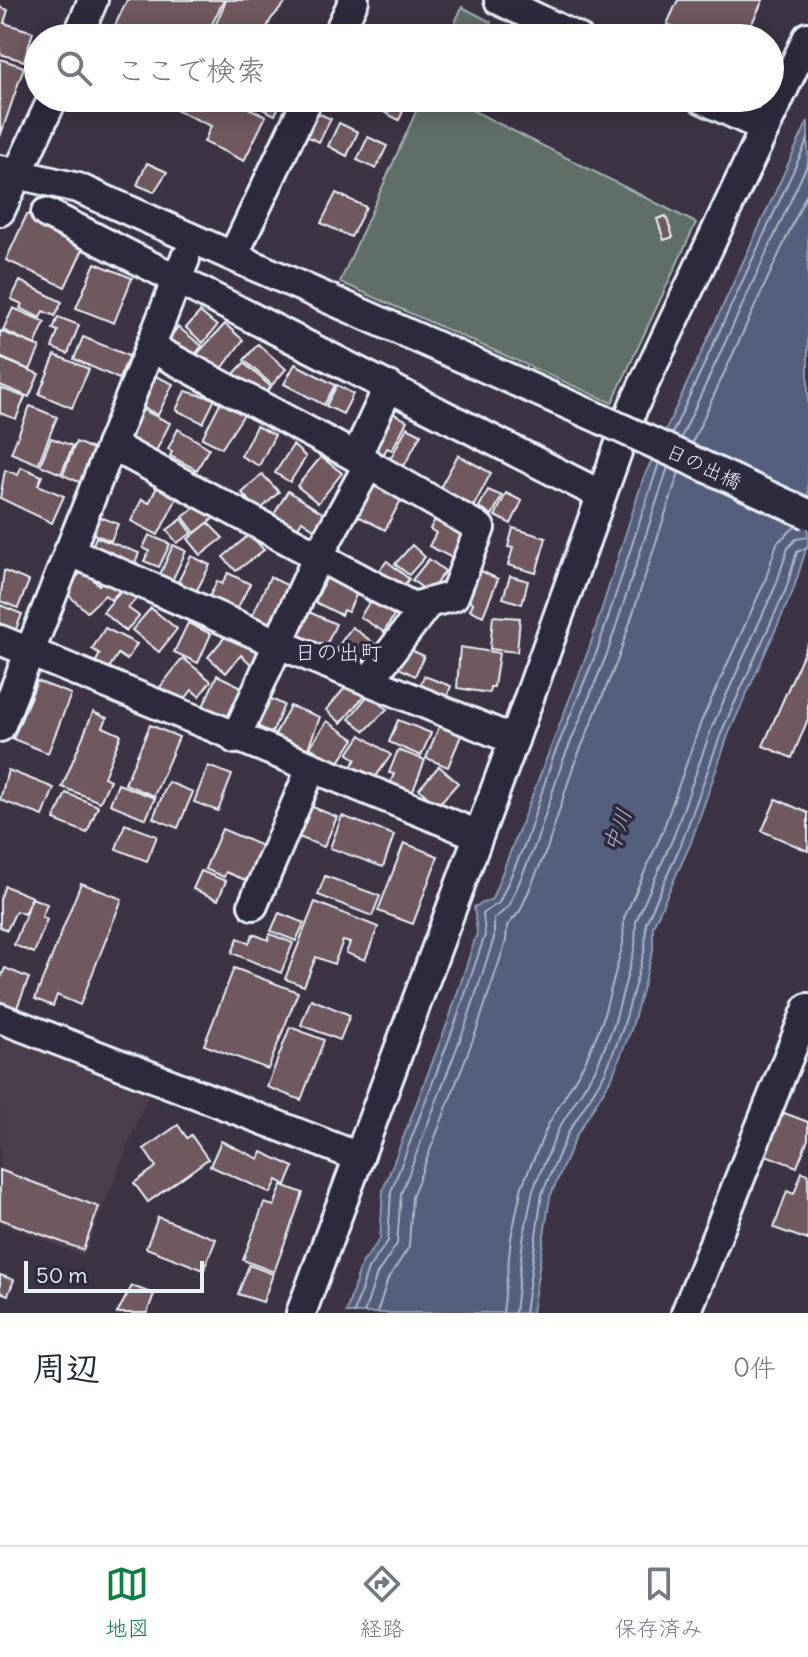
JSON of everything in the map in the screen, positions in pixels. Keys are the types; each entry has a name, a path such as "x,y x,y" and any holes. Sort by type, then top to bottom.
{"street":[{"path":"83,24 93,0"},
{"path":"343,24 354,0"},
{"path":"517,4 553,24"},
{"path":"784,88 808,37"},
{"path":"0,211 9,172 45,112"},
{"path":"233,256 301,112"},
{"path":"731,112 765,128"},
{"path":"301,1313 514,740 633,407 773,112"},
{"name":"日の出橋","path":"9,172 78,188 808,514"},
{"path":"46,213 178,277 601,495"},
{"path":"0,727 194,238"},
{"path":"111,445 413,607 454,596 480,528 363,460 150,347"},
{"path":"235,739 363,460 389,386"},
{"path":"69,551 279,644 514,740"},
{"path":"369,681 428,603"},
{"path":"0,640 235,739 478,835"},
{"path":"253,905 311,769"},
{"path":"686,1313 800,1049 808,1008"},
{"path":"0,1018 359,1157"}],"shaded area":[{"path":"0,1033 149,1092 84,1256 0,1223"}],"green space":[{"path":"462,7 491,22 490,24 454,24"},
{"path":"416,112 476,112 696,223 612,403 340,282"}],"water":[{"name":"中川","path":"808,121 808,543 793,591 729,733 690,845 653,926 653,950 631,1030 612,1077 576,1136 550,1197 532,1313 346,1313 361,1265 380,1239 383,1190 449,1019 477,933 474,907 492,899 589,649 643,479"}],"building":[{"path":"127,0 224,0 212,24 116,24"},
{"path":"226,0 288,0 269,24 216,24"},
{"path":"678,0 763,0 752,24 667,24"},
{"path":"0,7 8,10 4,23 24,29 24,61 0,54"},
{"path":"0,59 24,67 0,137"},
{"path":"181,112 257,112 266,116 244,161 204,142 211,126"},
{"path":"310,112 331,119 319,142 300,133"},
{"path":"384,112 403,112 399,120"},
{"path":"339,123 358,132 347,156 328,146"},
{"path":"368,137 387,146 376,169 357,160"},
{"path":"147,163 167,172 154,192 137,185"},
{"path":"336,193 366,207 351,237 321,223"},
{"path":"27,214 87,241 65,287 6,260"},
{"path":"666,216 673,237 664,240 657,219"},
{"path":"95,263 132,278 114,323 76,308"},
{"path":"20,281 62,302 55,316 43,311 40,318 20,308 22,304 11,299"},
{"path":"13,308 45,322 35,345 3,330"},
{"path":"200,312 217,326 203,343 186,328"},
{"path":"58,317 79,325 68,354 52,348 58,331 53,329"},
{"path":"225,324 243,340 218,374 196,355"},
{"path":"178,327 202,346 188,363 165,343"},
{"path":"0,331 40,347 30,370 0,357"},
{"path":"83,337 129,356 119,379 74,359"},
{"path":"258,344 286,369 272,385 244,360"},
{"path":"55,355 89,369 72,408 39,394"},
{"path":"0,358 39,374 29,397 0,385"},
{"path":"244,363 271,387 256,403 231,377"},
{"path":"295,364 335,385 324,405 284,384"},
{"path":"149,373 173,384 158,415 134,403"},
{"path":"337,385 353,394 343,414 326,406"},
{"path":"0,388 25,397 16,419 0,413"},
{"path":"185,391 215,399 203,423 176,410"},
{"path":"221,401 245,413 222,448 202,438"},
{"path":"30,406 57,417 38,464 11,453"},
{"path":"137,407 170,423 156,451 123,435"},
{"path":"391,412 407,421 392,450 387,448 384,454 372,449"},
{"path":"256,426 275,435 259,466 241,456"},
{"path":"407,427 421,434 402,470 388,463"},
{"path":"178,429 209,448 197,470 170,456 172,451 168,449"},
{"path":"51,438 73,446 61,474 40,465"},
{"path":"76,442 95,450 81,483 63,475"},
{"path":"293,445 306,457 290,482 275,473"},
{"path":"458,455 491,473 470,513 436,495"},
{"path":"321,457 342,473 318,503 297,486"},
{"path":"21,467 42,476 38,485 64,496 52,523 0,498 5,470 18,475"},
{"path":"262,474 279,492 259,511 242,493"},
{"path":"372,485 401,500 385,530 356,515"},
{"path":"157,487 177,498 158,535 131,521 142,499 149,503"},
{"path":"488,490 502,496 492,515 479,507"},
{"path":"288,491 324,514 314,529 302,521 296,531 271,519"},
{"path":"506,493 522,501 511,524 495,516"},
{"path":"198,505 202,510 205,507 214,518 195,533 183,517"},
{"path":"93,514 118,524 111,541 86,531"},
{"path":"438,514 471,531 456,560 429,546 436,533 430,529"},
{"path":"182,519 192,533 177,543 167,530"},
{"path":"208,523 223,538 201,555 188,539"},
{"path":"513,528 546,538 536,573 508,565 513,548 508,547"},
{"path":"250,534 264,550 236,571 223,557"},
{"path":"149,535 170,544 159,567 144,561 149,551 143,548"},
{"path":"96,537 139,553 131,573 91,549"},
{"path":"173,545 186,551 171,583 159,577"},
{"path":"412,545 425,557 409,575 395,564"},
{"path":"191,556 210,565 196,592 176,586"},
{"path":"429,559 445,571 429,593 412,580"},
{"path":"387,561 409,579 401,589 379,571"},
{"path":"83,570 99,585 109,574 123,587 111,600 105,595 87,612 64,591"},
{"path":"4,571 29,581 18,608 0,601"},
{"path":"481,571 498,579 483,616 470,610 473,603 461,597 470,581 475,584"},
{"path":"228,573 250,584 233,617 206,604 217,581 222,584"},
{"path":"328,575 359,589 348,612 343,610 341,615 315,602"},
{"path":"510,576 528,581 522,604 503,598"},
{"path":"270,577 293,588 274,629 251,618"},
{"path":"123,588 137,598 128,608 139,616 126,631 103,612"},
{"path":"376,592 400,606 384,632 360,617"},
{"path":"0,605 22,614 14,634 0,628"},
{"path":"151,608 177,629 159,652 132,630"},
{"path":"309,612 336,624 325,648 298,636"},
{"path":"493,616 520,618 517,652 490,649"},
{"path":"188,623 211,634 198,663 174,652"},
{"path":"352,627 375,644 356,669 334,652"},
{"path":"105,628 137,644 127,660 118,654 107,671 95,663 100,654 92,649"},
{"path":"229,632 244,645 247,640 261,652 251,664 241,655 226,673 208,657"},
{"path":"808,643 808,719 792,758 763,746"},
{"path":"460,647 499,653 494,687 490,687 489,693 457,688"},
{"path":"407,648 424,656 415,676 397,667"},
{"path":"183,658 211,681 199,696 192,690 181,704 160,687"},
{"path":"217,675 246,689 231,723 201,711"},
{"path":"424,676 451,686 444,704 417,694"},
{"path":"37,681 71,694 48,753 13,739"},
{"path":"350,682 365,695 341,723 326,710"},
{"path":"369,694 387,709 365,731 349,719"},
{"path":"267,697 284,705 272,733 255,725"},
{"path":"290,706 320,717 305,756 271,742"},
{"path":"93,712 107,718 103,727 121,735 104,777 110,780 100,802 62,787"},
{"path":"398,720 431,733 421,756 389,742"},
{"path":"327,721 354,739 337,765 310,747"},
{"path":"441,722 463,731 448,767 426,758"},
{"path":"150,725 179,737 154,796 125,784"},
{"path":"361,735 391,755 372,782 351,767 356,759 348,754"},
{"path":"398,750 425,760 411,796 388,788 394,774 389,773"},
{"path":"208,766 232,775 218,811 194,802"},
{"path":"439,766 458,783 437,806 419,789"},
{"path":"8,770 54,788 43,816 0,800"},
{"path":"168,782 193,792 178,828 153,818"},
{"path":"118,784 155,798 146,819 110,804"},
{"path":"66,793 98,806 87,833 54,820"},
{"path":"776,799 808,813 808,851 762,831"},
{"path":"303,803 337,817 324,847 291,834"},
{"path":"342,816 394,835 383,867 330,848"},
{"path":"125,824 157,836 147,861 116,849"},
{"path":"222,829 267,848 252,883 226,872 224,877 205,869"},
{"path":"404,843 438,856 413,924 378,911"},
{"path":"201,871 226,881 218,900 193,889"},
{"path":"325,876 380,896 372,916 318,895"},
{"path":"81,883 122,899 80,1005 57,995 53,1006 35,999"},
{"path":"5,886 32,897 24,914 16,911 7,930 0,927 0,899"},
{"path":"32,898 47,904 42,917 47,919 34,953 14,945"},
{"path":"315,902 378,927 365,960 346,953 350,943 343,941 334,964 316,957 304,986 285,979"},
{"path":"279,913 304,923 296,941 271,931"},
{"path":"253,934 268,940 270,934 293,943 281,973 232,953 238,938 249,943"},
{"path":"5,968 29,978 16,1010 0,1003 0,980"},
{"path":"234,968 298,992 268,1069 204,1045"},
{"path":"311,999 350,1015 340,1040 301,1025"},
{"path":"290,1027 324,1040 301,1100 267,1087"},
{"path":"779,1111 808,1122 808,1139 797,1167 763,1154"},
{"path":"178,1125 187,1138 191,1135 208,1159 148,1202 134,1183 156,1167 144,1149"},
{"path":"221,1141 259,1159 262,1152 294,1167 286,1185 277,1180 271,1193 210,1166"},
{"path":"0,1170 99,1207 83,1250 0,1219"},
{"path":"802,1172 808,1174 808,1240 774,1228 787,1191 794,1194"},
{"path":"282,1185 303,1193 274,1272 243,1260 264,1203 274,1206"},
{"path":"158,1217 216,1239 204,1270 146,1248"},
{"path":"249,1265 273,1274 263,1302 238,1294"},
{"path":"0,1275 14,1280 8,1295 0,1292"},
{"path":"132,1286 154,1294 147,1313 117,1313"}],"district":[{"name":"日の出町","path":"338,652"}]}
